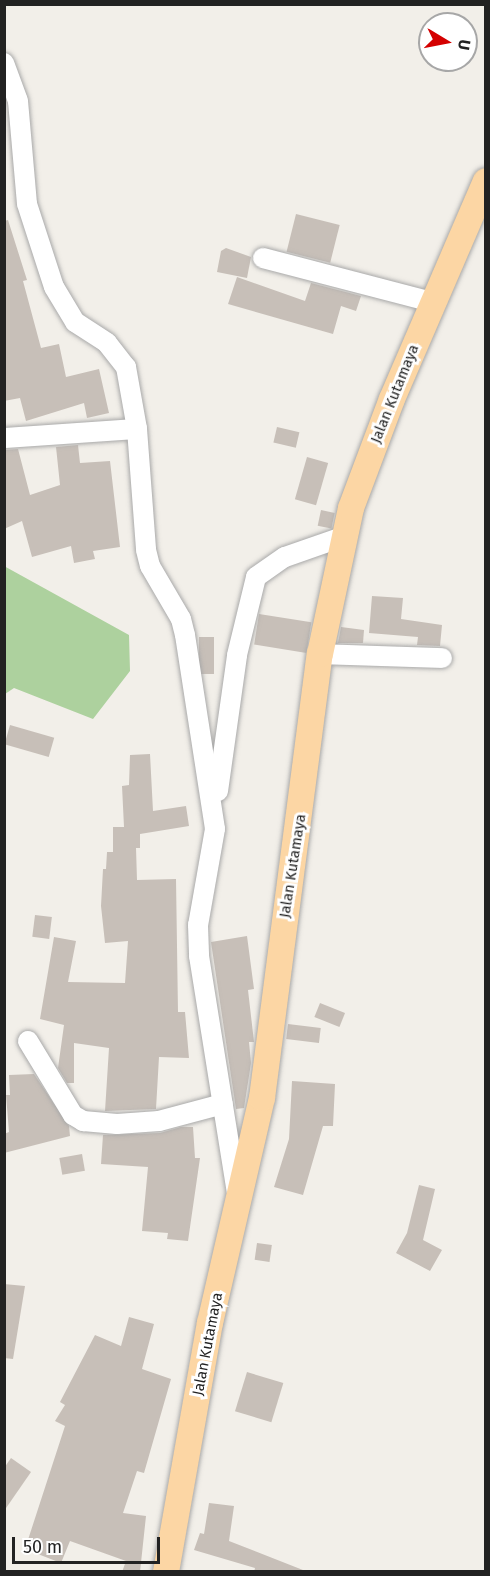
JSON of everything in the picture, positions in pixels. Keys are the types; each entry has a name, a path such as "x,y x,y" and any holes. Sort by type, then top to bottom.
{"main road":[{"name":"Jalan Kutamaya","path":"166,1572 210,1323 240,1208 262,1098 320,654 345,536 359,486 432,302 486,181"}],"street":[{"path":"5,64 18,101 27,204 54,287 75,322 107,343 126,367 137,429 146,550 150,566 177,612 185,635 215,830"},
{"path":"263,258 432,302"},
{"path":"4,438 137,429"},
{"path":"240,1208 198,935 215,830 237,655 256,577 285,557 345,536"},
{"path":"320,654 442,658"},
{"path":"27,1041 74,1115 83,1121 117,1124 159,1121 223,1104"}],"green space":[{"path":"4,566 129,635 130,671 93,719 14,688 5,694"}],"building":[{"path":"296,214 340,225 330,263 287,252"},
{"path":"8,220 27,280 23,281 41,348 59,344 66,377 99,369 109,413 87,418 84,403 26,421 20,398 4,401 4,221"},
{"path":"226,248 251,257 247,278 217,272 221,251"},
{"path":"237,277 305,301 311,283 361,296 356,311 341,306 333,334 228,304"},
{"path":"277,427 299,432 296,448 273,443"},
{"path":"78,445 80,463 110,461 120,547 93,551 95,559 74,563 71,546 32,557 22,521 4,529 4,450 18,449 30,495 60,485 56,447"},
{"path":"307,457 328,463 316,505 295,499"},
{"path":"321,510 335,513 331,529 318,526"},
{"path":"372,596 403,598 401,619 442,625 440,646 417,645 418,637 369,633"},
{"path":"259,614 311,622 306,653 254,645"},
{"path":"341,627 364,630 363,643 338,643"},
{"path":"199,637 214,637 214,674 199,674"},
{"path":"10,725 54,738 49,757 4,744"},
{"path":"150,754 153,811 186,806 189,826 140,834 140,848 136,848 137,880 176,879 178,1012 185,1012 189,1058 159,1057 156,1109 105,1111 109,1048 74,1043 74,1083 67,1083 58,1068 64,1025 40,1019 54,937 76,941 68,982 125,983 128,941 105,943 101,906 103,869 106,869 107,852 113,852 113,827 124,827 122,786 129,785 130,755"},
{"path":"35,915 52,917 49,939 32,937"},
{"path":"247,936 254,989 248,990 254,1042 249,1042 251,1063 244,1108 236,1109 211,942"},
{"path":"320,1003 345,1013 339,1027 314,1017"},
{"path":"288,1024 321,1028 319,1043 286,1039"},
{"path":"34,1074 69,1126 70,1136 4,1153 4,1134 9,1132 6,1095 10,1095 9,1075"},
{"path":"292,1081 335,1084 333,1126 323,1126 303,1195 274,1187 289,1139"},
{"path":"181,1127 193,1127 195,1158 200,1158 188,1241 167,1239 168,1233 142,1231 148,1167 101,1164 103,1135 160,1133"},
{"path":"82,1154 85,1171 62,1175 59,1158"},
{"path":"419,1185 435,1189 423,1240 442,1250 430,1271 396,1253 407,1233"},
{"path":"257,1243 272,1245 269,1262 255,1260"},
{"path":"4,1284 25,1286 13,1359 4,1358"},
{"path":"129,1317 154,1324 142,1369 171,1379 144,1473 137,1471 123,1513 146,1516 140,1572 122,1572 126,1561 70,1541 61,1563 25,1549 65,1426 55,1421 65,1405 60,1402 95,1335 121,1346"},
{"path":"247,1372 283,1383 271,1422 235,1411"},
{"path":"11,1458 31,1472 4,1511 4,1468"},
{"path":"209,1503 234,1506 229,1541 308,1572 254,1572 255,1568 194,1550 200,1533 204,1534"}]}
